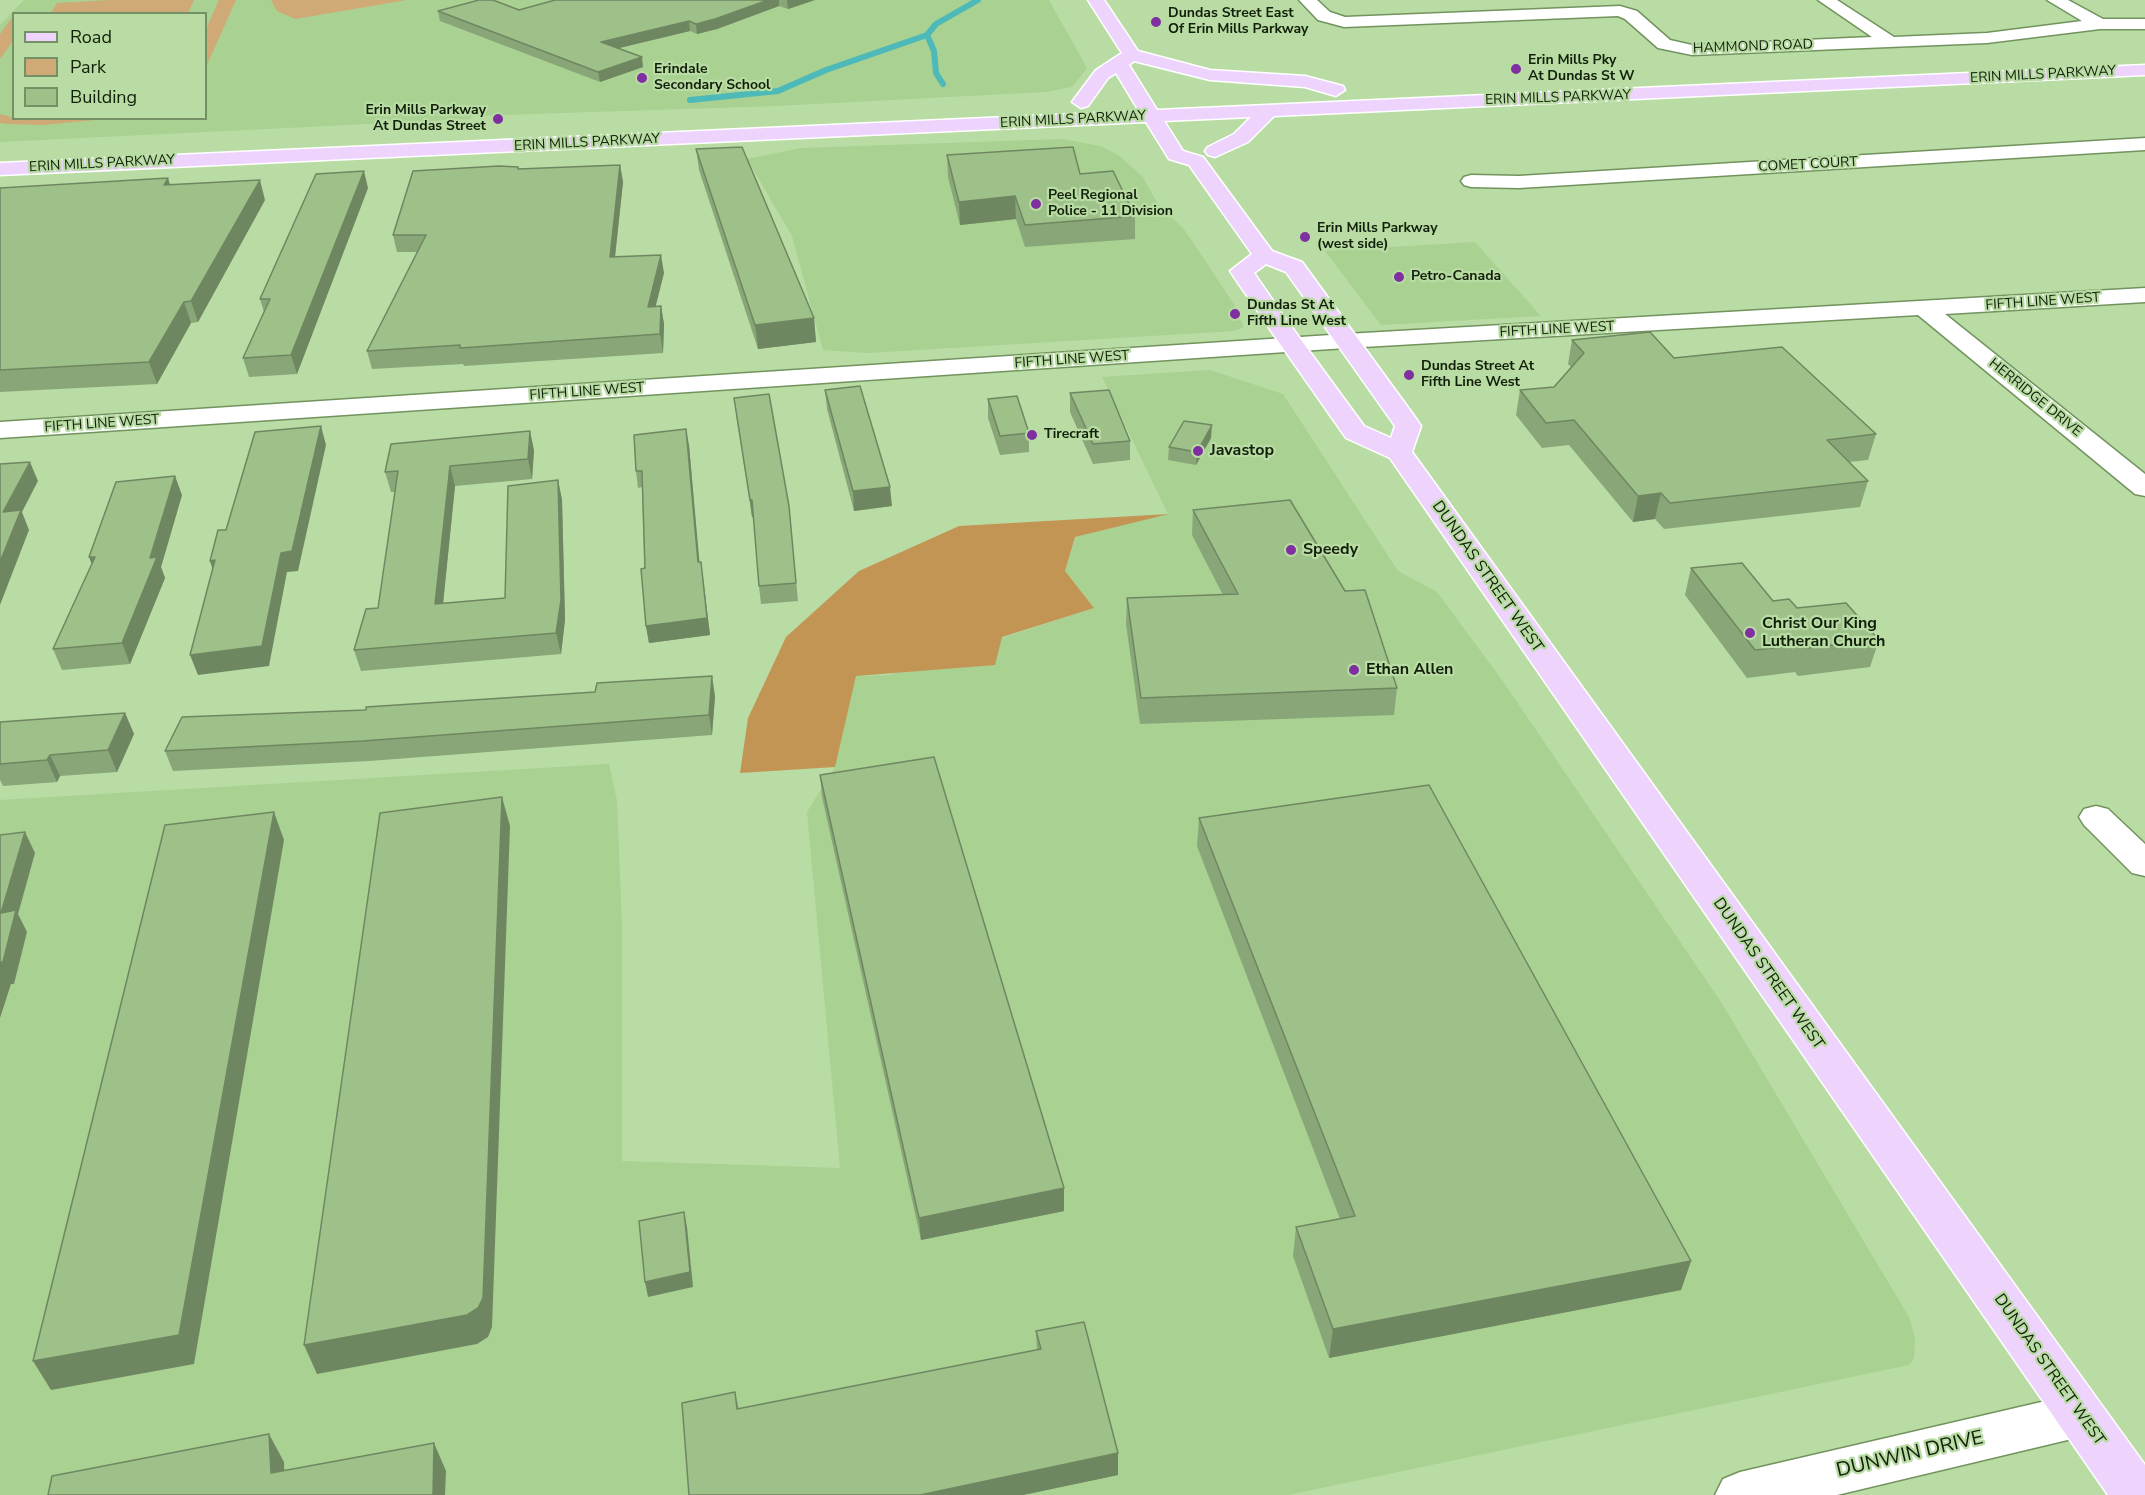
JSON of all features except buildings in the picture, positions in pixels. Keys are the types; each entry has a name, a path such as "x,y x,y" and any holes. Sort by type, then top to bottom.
{"main road":[{"path":"1096,0 1125,59 1141,99 1176,155 1205,156 1241,138 1268,111"},
{"name":"ERIN MILLS PARKWAY","path":"1636,75 2145,53"},
{"path":"1081,102 1102,75 1125,59 1154,62 1221,77 1305,82 1336,90"},
{"path":"1154,62 1190,114 1205,156 1263,256 1294,267 1407,426 1399,452 1355,432 1292,345 1241,271 1263,256"},
{"name":"ERIN MILLS PARKWAY","path":"0,169 2145,70"},
{"name":"ERIN MILLS PARKWAY","path":"786,114 1141,99 1173,91 1336,90 1456,84"},
{"name":"ERIN MILLS PARKWAY","path":"0,150 711,117"},
{"path":"1051,121 1080,131 1123,135"},
{"path":"1146,140 1169,144"},
{"name":"DUNDAS STREET WEST","path":"1399,452 2137,1495"}],"street":[{"name":"HAMMOND ROAD","path":"1307,0 1324,16 1344,22 1620,12 1631,15 1664,44 1692,50 1987,38 2100,24 2145,24"},
{"path":"1826,0 1889,41"},
{"path":"2055,0 2100,24"},
{"name":"COMET COURT","path":"1472,181 1519,182 2145,144"},
{"name":"FIFTH LINE WEST","path":"0,430 1346,341 2145,295"},
{"name":"HERRIDGE DRIVE","path":"1925,309 2140,479"},
{"path":"2096,817 2145,864"},
{"name":"DUNWIN DRIVE","path":"1740,1495 2080,1414"}],"shaded area":[{"name":"Erindale Secondary School","path":"24,0 1049,0 1087,68 1072,87 1045,92 776,106 471,116 470,119 0,142 0,25 12,12 12,120 207,120 207,12 12,12"},
{"path":"1063,139 1100,146 1118,155 1142,176 1158,204 1183,228 1198,250 1233,303 1244,327 1234,331 868,353 823,350 792,236 747,159 801,148"},
{"path":"1475,242 1541,316 1381,325 1325,251"},
{"path":"1210,370 1283,394 1398,571 1437,592 1502,680 1721,1002 1909,1317 1915,1338 1914,1358 1909,1365 1288,1495 0,1495 0,800 609,764 617,801 622,927 622,1161 840,1168 807,812 835,767 855,676 890,675 1093,608 1065,571 1075,537 1168,514 1102,377"},
{"path":"1169,514 1075,537 1065,571 1094,608 1002,637 995,665 856,676 835,767 740,773 748,718 786,637 859,571 959,526"}],"green space":[{"path":"110,0 194,0 188,12 52,12 57,3"},
{"path":"219,0 236,0 207,65 207,27"},
{"path":"271,0 407,0 295,19 277,11"},
{"path":"12,17 12,42 0,59 0,34"},
{"path":"0,114 12,117 12,120 95,120 44,125 0,123"}],"waterway":[{"path":"927,35 936,24 978,0"},
{"path":"690,100 778,91 826,70 927,35"},
{"path":"927,35 934,51 936,73 943,84"}],"place":[{"name":"Dundas Street East Of Erin Mills Parkway","path":"1156,22"},
{"name":"Erin Mills Pky At Dundas St W","path":"1516,69"},
{"name":"Erindale Secondary School","path":"642,78"},
{"name":"Erin Mills Parkway At Dundas Street","path":"498,119"},
{"name":"Peel Regional Police - 11 Division","path":"1036,204"},
{"name":"Erin Mills Parkway (west side)","path":"1305,237"},
{"name":"Petro-Canada","path":"1399,277"},
{"name":"Dundas St At Fifth Line West","path":"1235,314"},
{"name":"Dundas Street At Fifth Line West","path":"1409,375"},
{"name":"Tirecraft","path":"1032,435"},
{"name":"Javastop","path":"1198,451"},
{"name":"Speedy","path":"1291,550"},
{"name":"Christ Our King Lutheran Church","path":"1750,633"},
{"name":"Ethan Allen","path":"1354,670"}]}
